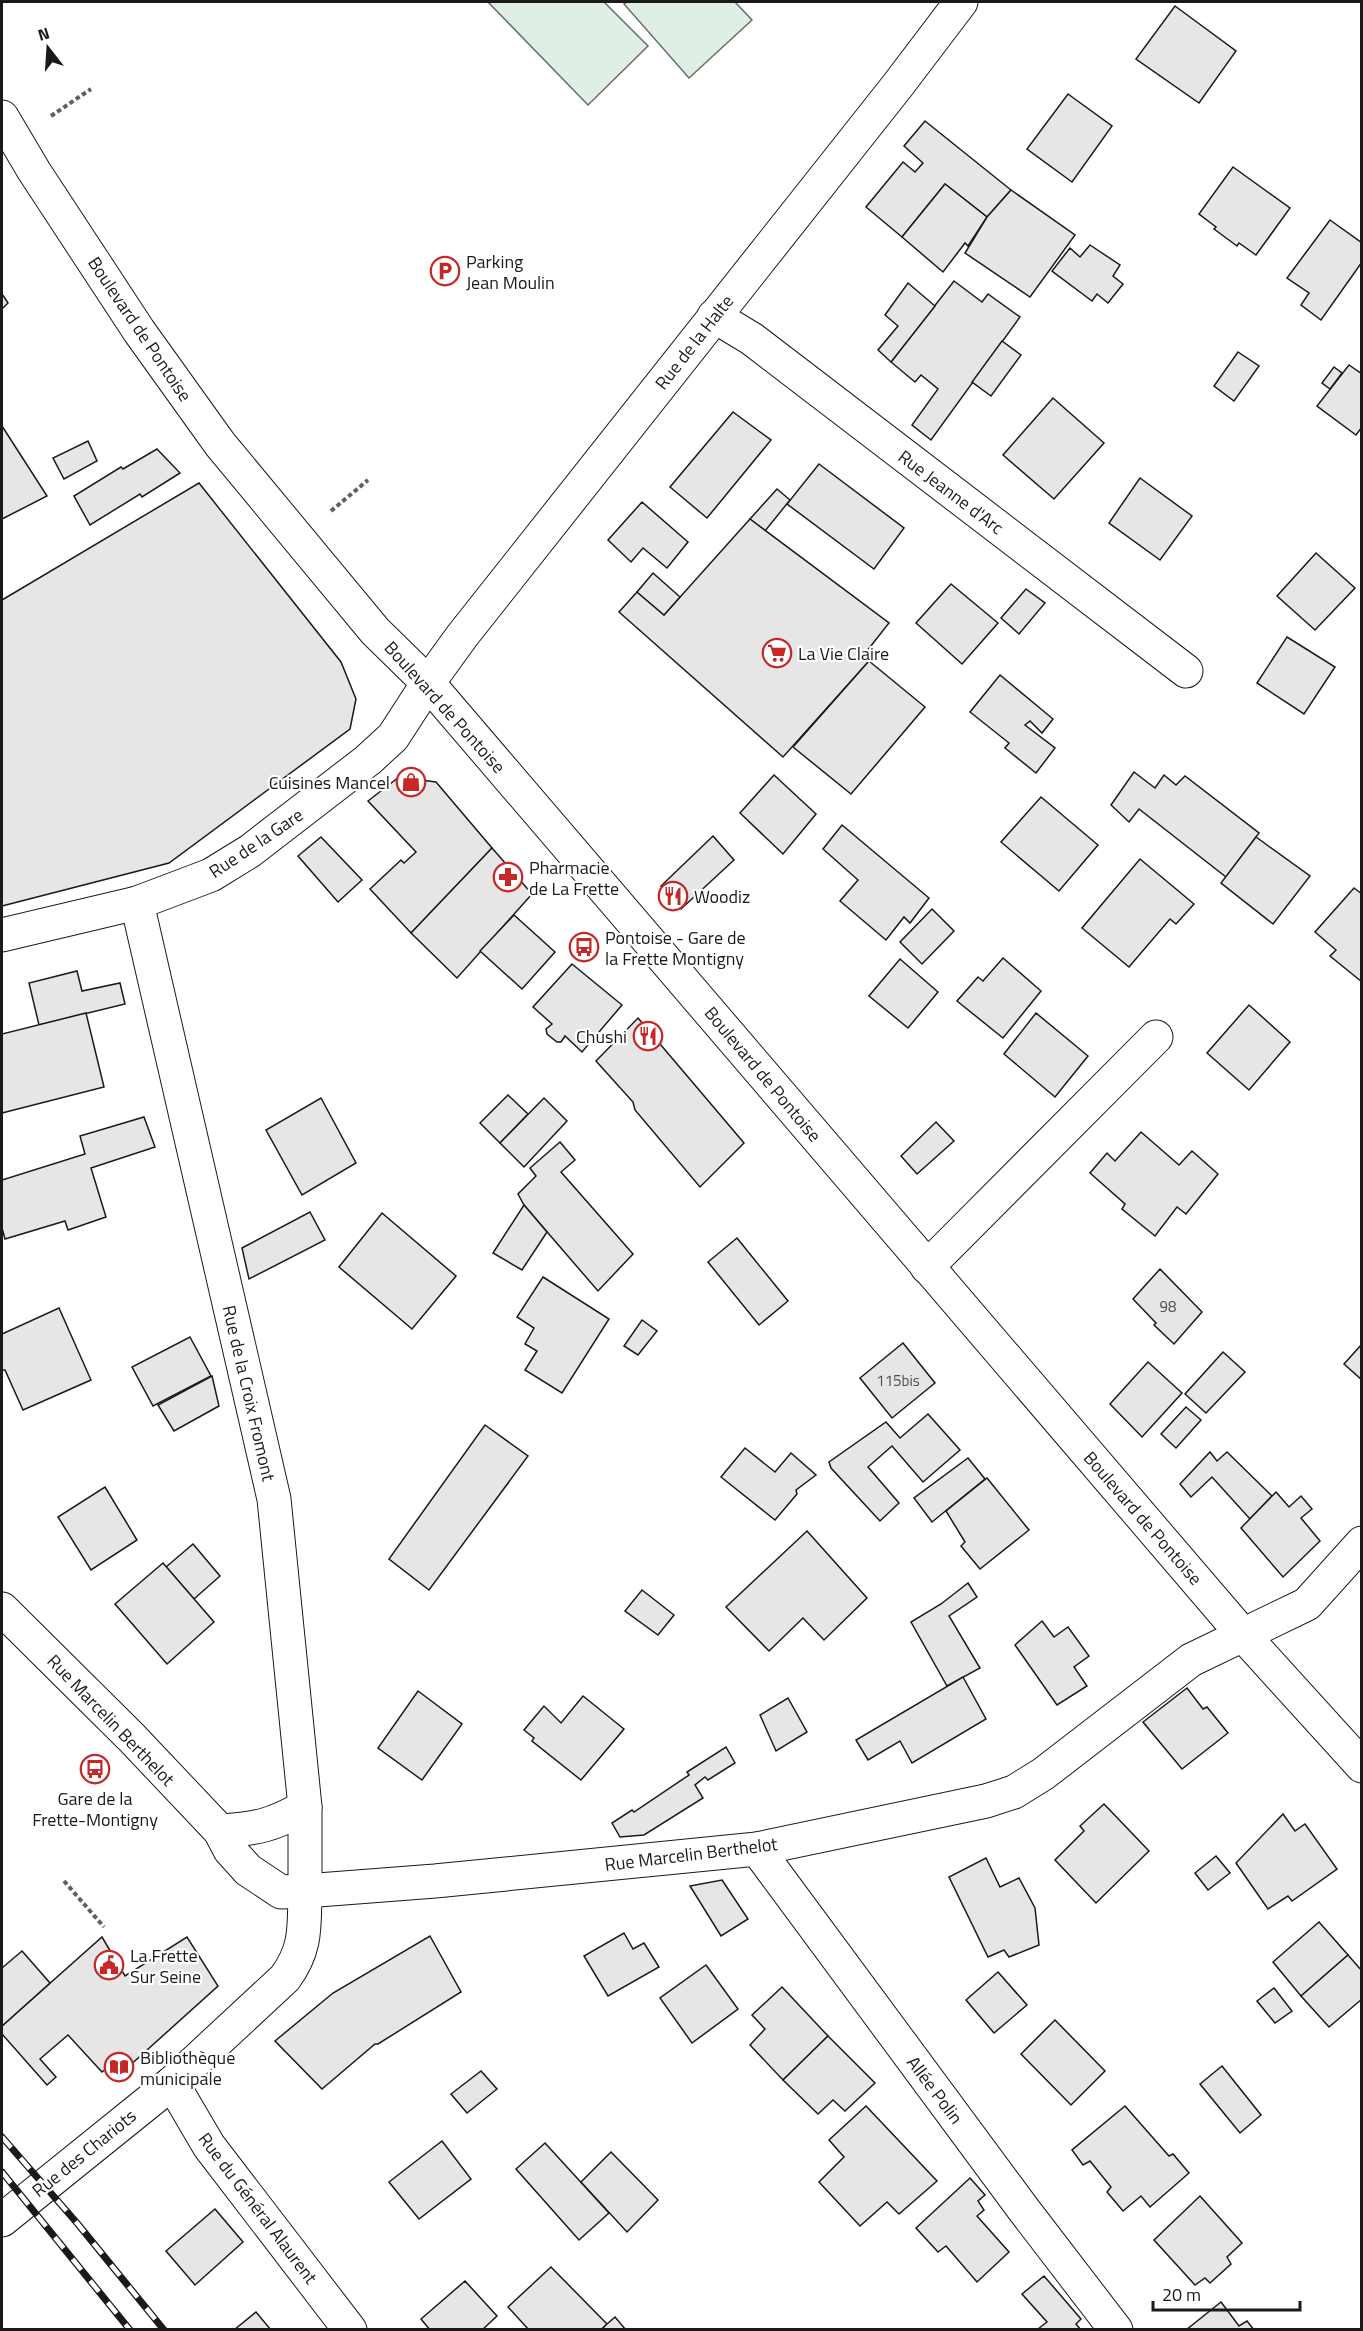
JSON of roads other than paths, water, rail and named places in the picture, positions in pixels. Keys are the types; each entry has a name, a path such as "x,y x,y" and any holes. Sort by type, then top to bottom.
{"street":[{"name":"Rue de la Halte","path":"428,682 961,2"},
{"name":"Boulevard de Pontoise","path":"2,117 34,171 139,331 220,444 375,631 428,682 1244,1636 1362,1766"},
{"name":"Rue Jeanne d'Arc","path":"714,316 752,339 1186,671"},
{"name":"Rue de la Gare","path":"2,935 137,903 211,875 289,823 368,760 393,737 428,682"},
{"name":"Rue de la Croix Fromont","path":"137,903 273,1499 305,1807 305,1891"},
{"path":"927,1268 1156,1037"},
{"name":"Rue Marcelin Berthelot","path":"2,1609 132,1738 220,1831 230,1850 248,1870 281,1892 305,1891 435,1881 757,1849 974,1803 1014,1792 1043,1774 1191,1660 1307,1604 1362,1543"},
{"path":"220,1831 253,1829 280,1821 305,1807"},
{"name":"Allée Polin","path":"757,1849 1024,2210 1116,2330"},
{"name":"Rue des Chariots","path":"2,2220 172,2083 285,1978 297,1962 303,1941 305,1891"},
{"name":"Rue du Général Alaurent","path":"172,2083 209,2145 350,2330"}],"railway":[{"path":"2,2137 77,2223 164,2330"},
{"path":"2,2172 130,2330"}],"place":[{"name":"Parking Jean Moulin","path":"445,271"},
{"name":"La Vie Claire","path":"777,653"},
{"name":"Cuisines Mancel","path":"411,782"},
{"name":"Pharmacie de La Frette","path":"508,877"},
{"name":"Woodiz","path":"673,896"},
{"name":"Pontoise - Gare de la Frette Montigny","path":"584,947"},
{"name":"Chushi","path":"648,1036"},
{"name":"Gare de la Frette-Montigny","path":"95,1769"},
{"name":"La Frette Sur Seine","path":"109,1965"},
{"name":"Bibliothèque municipale","path":"119,2067"}]}
